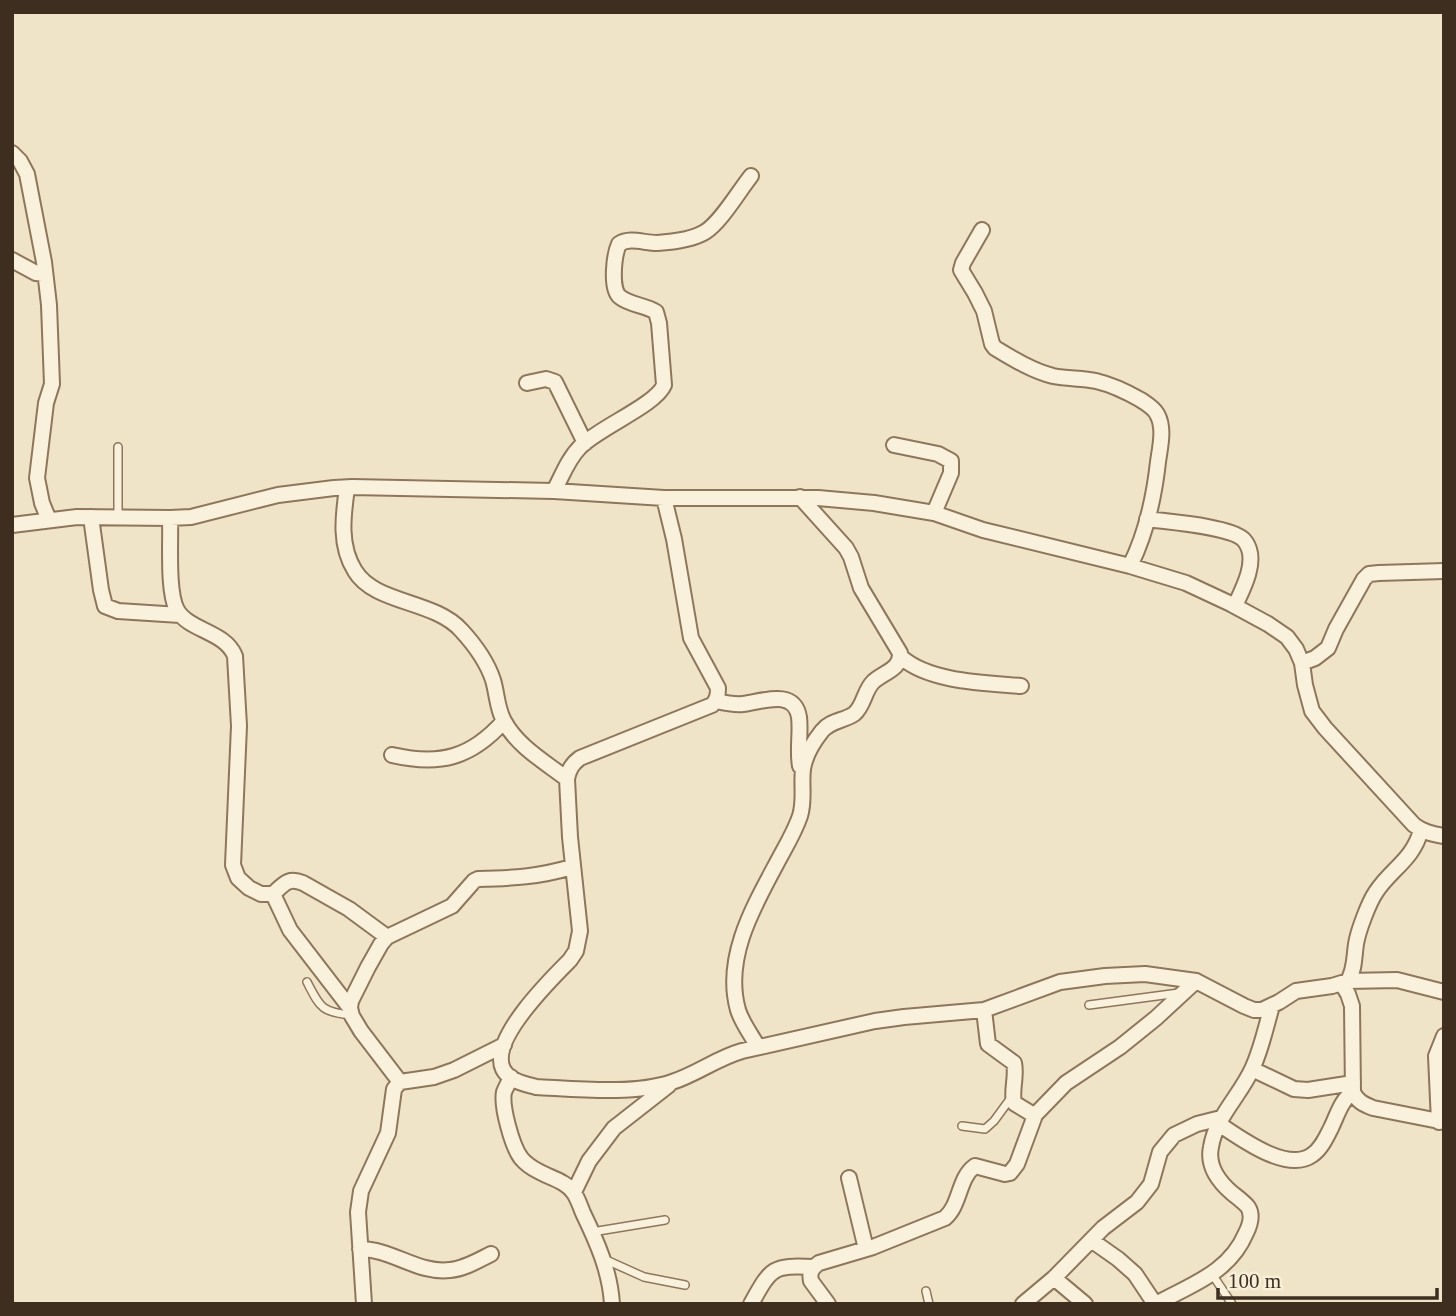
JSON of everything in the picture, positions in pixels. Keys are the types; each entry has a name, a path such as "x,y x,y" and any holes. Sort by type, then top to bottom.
{"street":[{"path":"12,153 27,174 33,197 49,305 52,384 46,403 37,478 49,520"},
{"path":"554,491 572,457 585,443 655,396 664,385 656,312 620,297 614,288 616,250 619,244 627,240 668,242 704,233 751,176"},
{"path":"982,230 961,270 984,311 995,348 1035,370 1053,376 1114,386 1156,411 1161,433 1157,472 1147,519 1130,566"},
{"path":"15,266 45,274"},
{"path":"527,383 547,379 555,382 585,443"},
{"path":"894,445 939,454 951,461 951,472 934,513"},
{"path":"12,524 91,517 191,517 278,495 347,488 554,491 664,498 800,497 874,503 934,513 983,530 1130,566 1186,583 1268,624 1287,637 1296,649 1302,663 1312,711 1414,825 1421,830 1444,836"},
{"path":"347,488 343,535 353,569 367,585 434,611 460,629 479,652 492,677 500,712 513,734 567,779"},
{"path":"758,1047 739,1013 734,992 737,957 750,916 800,816 804,794 803,771 808,753 829,724 852,716 858,711 874,681 898,664 901,657 861,588 846,548 800,497"},
{"path":"664,498 691,638 718,688 716,701 701,710 573,763 567,779 572,867 580,931 576,951 526,1007 504,1045 502,1058 503,1069 511,1077 536,1087 628,1089 673,1082"},
{"path":"91,517 105,606 118,611 180,615 233,650 239,726 233,865 235,872 243,883 261,894 273,894 295,879 349,909 387,937"},
{"path":"170,518 173,599 180,615"},
{"path":"1147,519 1216,529 1244,540 1249,547 1249,568 1235,606"},
{"path":"1302,663 1315,658 1328,648 1360,584 1369,574 1444,571"},
{"path":"901,657 917,667 953,679 1021,686"},
{"path":"716,701 742,704 779,698 788,702 797,710 799,719 799,761 803,771"},
{"path":"392,755 423,760 453,756 485,739 504,721"},
{"path":"1345,982 1353,971 1356,942 1371,901 1405,861 1421,830"},
{"path":"351,1012 354,993 387,937 452,906 472,882 478,879 524,878 572,867"},
{"path":"273,894 290,930 351,1012 360,1031 400,1083"},
{"path":"574,1192 589,1161 614,1128 673,1082 727,1055 758,1047 875,1021 984,1010 1060,982 1105,976 1145,974 1196,981 1254,1010 1272,1006 1296,991 1345,982 1397,980 1444,992"},
{"path":"751,1304 768,1277 782,1266 813,1267 945,1218 953,1209 972,1167 980,1166 996,1172 1010,1173 1017,1164 1034,1116 1066,1083 1120,1047 1196,981"},
{"path":"1345,982 1352,1006 1353,1087 1356,1097 1362,1103 1373,1108 1441,1122 1436,1056 1444,1036"},
{"path":"1091,1240 1127,1266 1156,1304 1212,1274 1231,1260 1251,1219 1247,1206 1219,1180 1213,1169 1210,1149 1220,1121 1252,1069 1272,1006"},
{"path":"984,1010 988,1044 1014,1063 1014,1103 1034,1116"},
{"path":"364,1304 358,1212 361,1191 388,1133 392,1094 396,1085 454,1070 504,1045"},
{"path":"1252,1069 1294,1089 1353,1087"},
{"path":"511,1077 503,1102 518,1153 529,1165 574,1192 603,1259 612,1304"},
{"path":"1023,1304 1054,1279 1103,1228 1138,1202 1154,1174 1160,1152 1174,1135 1197,1124 1220,1121 1255,1147 1284,1158 1301,1160 1312,1155 1321,1146 1353,1087"},
{"path":"849,1178 866,1249"},
{"path":"360,1249 389,1254 417,1265 440,1270 460,1268 491,1254"},
{"path":"813,1267 811,1281 828,1304"},
{"path":"1054,1279 1085,1304"}],"lane":[{"path":"118,447 118,517"},
{"path":"307,982 324,1008 338,1014 351,1012"},
{"path":"1089,1005 1184,993"},
{"path":"962,1126 985,1129 1013,1095"},
{"path":"592,1232 665,1220"},
{"path":"603,1259 644,1278 685,1286"},
{"path":"1212,1274 1232,1304"},
{"path":"926,1291 929,1304"}]}
